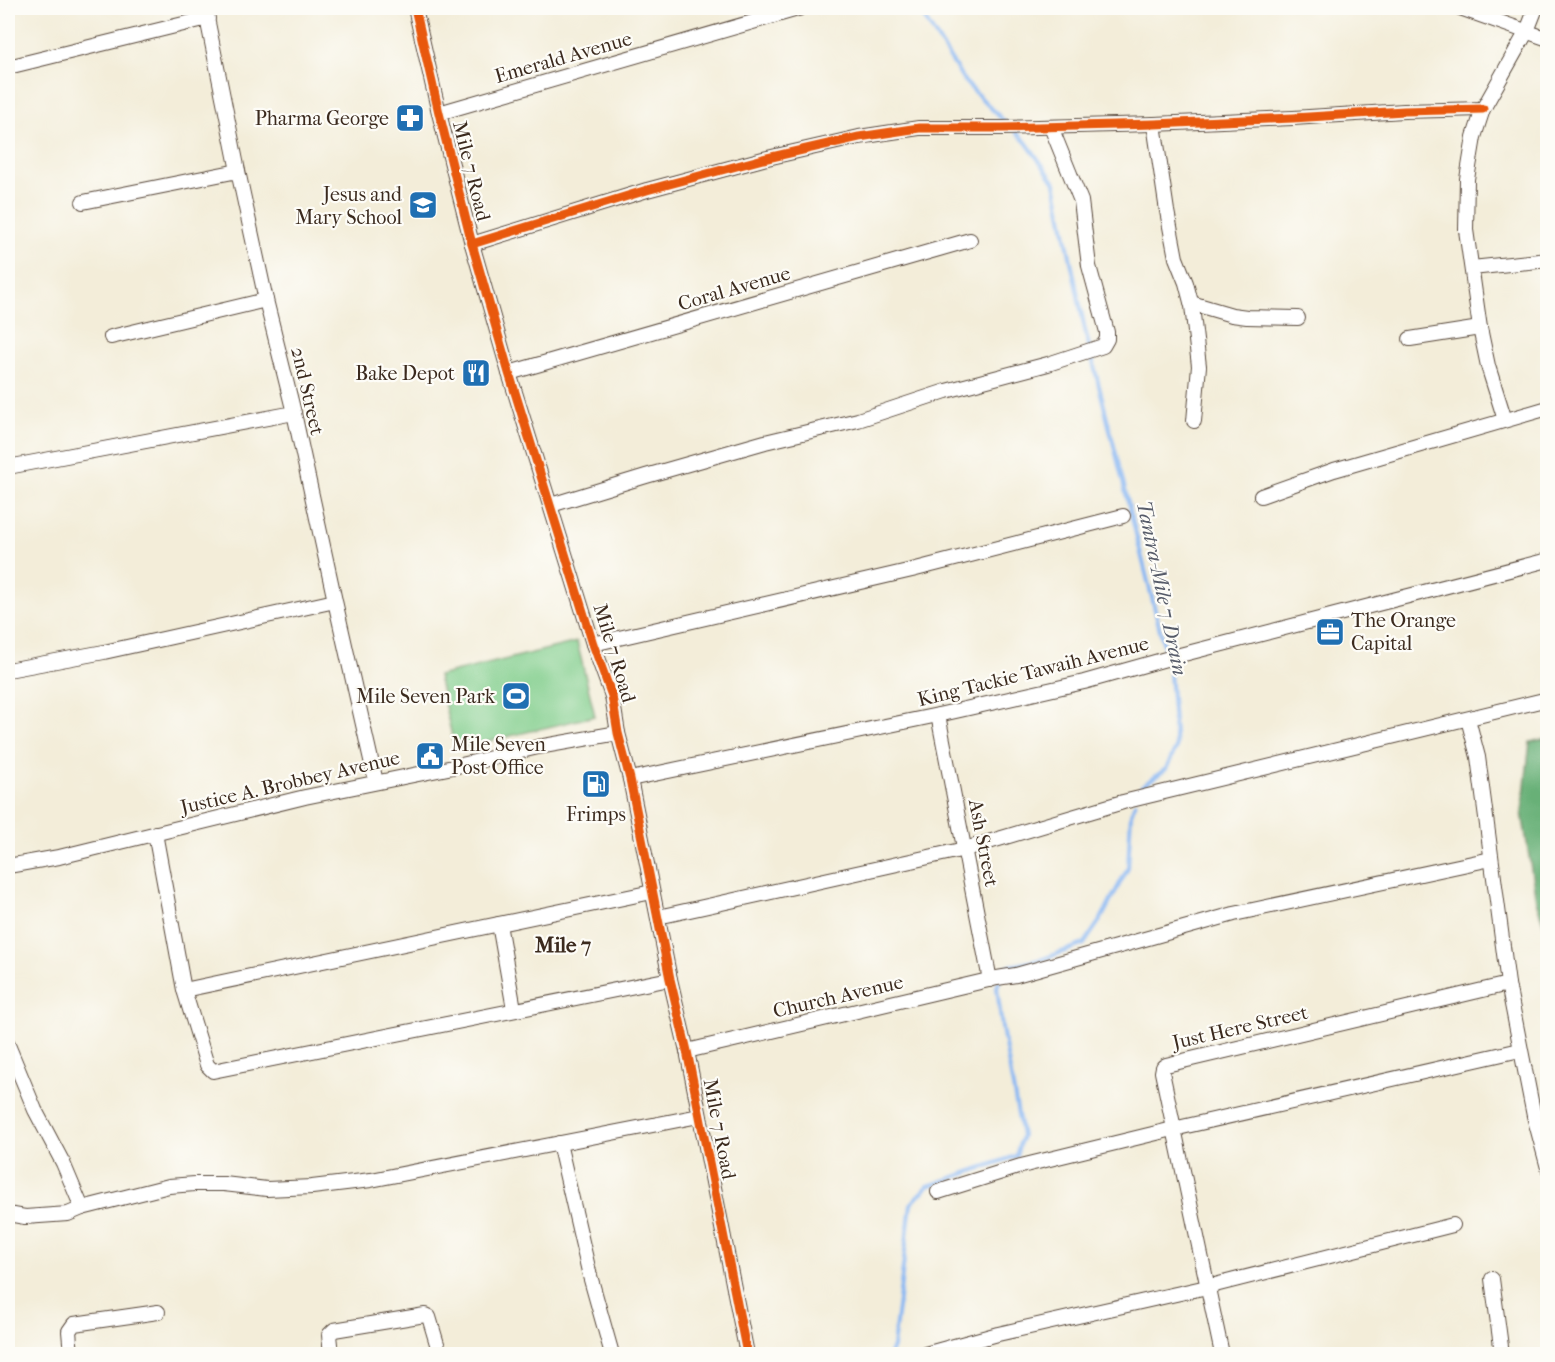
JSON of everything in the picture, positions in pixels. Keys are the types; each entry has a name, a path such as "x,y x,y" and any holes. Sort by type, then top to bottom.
{"street":[{"name":"Mile 7 Road","path":"415,8 472,244 509,373 612,696 687,1051 747,1354"},
{"name":"Emerald Avenue","path":"439,113 801,8"},
{"path":"1460,8 1548,39"},
{"path":"1505,420 1488,366 1480,328 1466,230 1467,179 1474,137 1483,109 1527,31 1536,8"},
{"path":"8,67 206,13"},
{"name":"2nd Street","path":"206,13 266,300 294,414 334,602 376,782"},
{"path":"472,244 647,190 764,159 859,137 918,128 1027,128 1154,124 1483,109"},
{"path":"1154,124 1176,258 1191,303 1198,366 1194,421"},
{"path":"551,505 765,442 858,420 946,391 1048,364 1104,346 1107,332 1089,266 1081,201 1051,127"},
{"path":"83,202 238,171"},
{"name":"Coral Avenue","path":"509,373 970,240"},
{"path":"1472,268 1548,260"},
{"path":"111,337 266,300"},
{"path":"1191,303 1246,317 1298,318"},
{"path":"1410,339 1480,328"},
{"path":"1261,496 1334,470 1548,408"},
{"path":"8,466 294,414"},
{"path":"594,644 912,570 1123,516"},
{"name":"King Tackie Tawaih Avenue","path":"630,779 1084,682 1548,560"},
{"path":"8,670 104,652 334,602"},
{"path":"658,917 965,849 1123,802 1548,699"},
{"name":"Ash Street","path":"938,715 994,979"},
{"path":"1468,719 1478,757 1508,984 1534,1116 1548,1168"},
{"name":"Justice A. Brobbey Avenue","path":"8,866 59,857 305,797 538,747 618,733"},
{"path":"155,833 184,990 207,1065 213,1071 670,979"},
{"name":"Church Avenue","path":"687,1051 1016,975 1234,914 1491,859"},
{"path":"184,990 652,892"},
{"path":"499,924 514,1009"},
{"name":"Just Here Street","path":"1222,1354 1162,1072 1163,1067 1508,984"},
{"path":"8,1045 35,1110 63,1163 82,1208"},
{"path":"938,1192 1021,1166 1520,1050"},
{"path":"8,1214 25,1217 68,1214 82,1208 169,1186 224,1184 267,1189 312,1187 371,1180 699,1116"},
{"path":"559,1143 590,1276 612,1354"},
{"path":"925,1354 998,1334 1207,1287 1453,1225"},
{"path":"1492,1279 1502,1354"},
{"path":"71,1354 69,1331 74,1324 158,1312"},
{"path":"331,1354 329,1335 334,1330 425,1315 429,1317 440,1354"}],"green space":[{"name":"Mile Seven Park","path":"577,642 595,716 455,749 438,676"},
{"path":"1548,738 1547,934 1536,901 1522,812 1530,742"}],"waterway":[{"name":"Tantra-Mile 7 Drain","path":"918,8 965,82 1006,123"},
{"name":"Tantra-Mile 7 Drain","path":"1016,132 1026,142 1055,183 1085,330 1170,673 1176,748 1166,769 1142,786 1139,794"},
{"name":"Tantra-Mile 7 Drain","path":"1003,973 1005,967 1043,959 1084,944 1101,919 1128,868 1131,814 1135,803"},
{"name":"Tantra-Mile 7 Drain","path":"890,1354 893,1347 911,1204 928,1186 1016,1156 1022,1136 1002,1028 997,987 999,982"}],"cycle path":[{"path":"415,8 472,244 509,373 593,644 612,696 687,1051 747,1354"},
{"path":"472,244 647,190 763,159 859,137 919,128 1154,124 1483,109"}],"place":[{"name":"Pharma George","path":"410,118"},
{"name":"Jesus and Mary School","path":"423,205"},
{"name":"Bake Depot","path":"476,373"},
{"name":"The Orange Capital","path":"1330,632"},
{"name":"Mile Seven Park","path":"516,696"},
{"name":"Mile Seven Post Office","path":"430,756"},
{"name":"Frimps","path":"596,784"}],"district":[{"name":"Mile 7","path":"563,945"}]}
